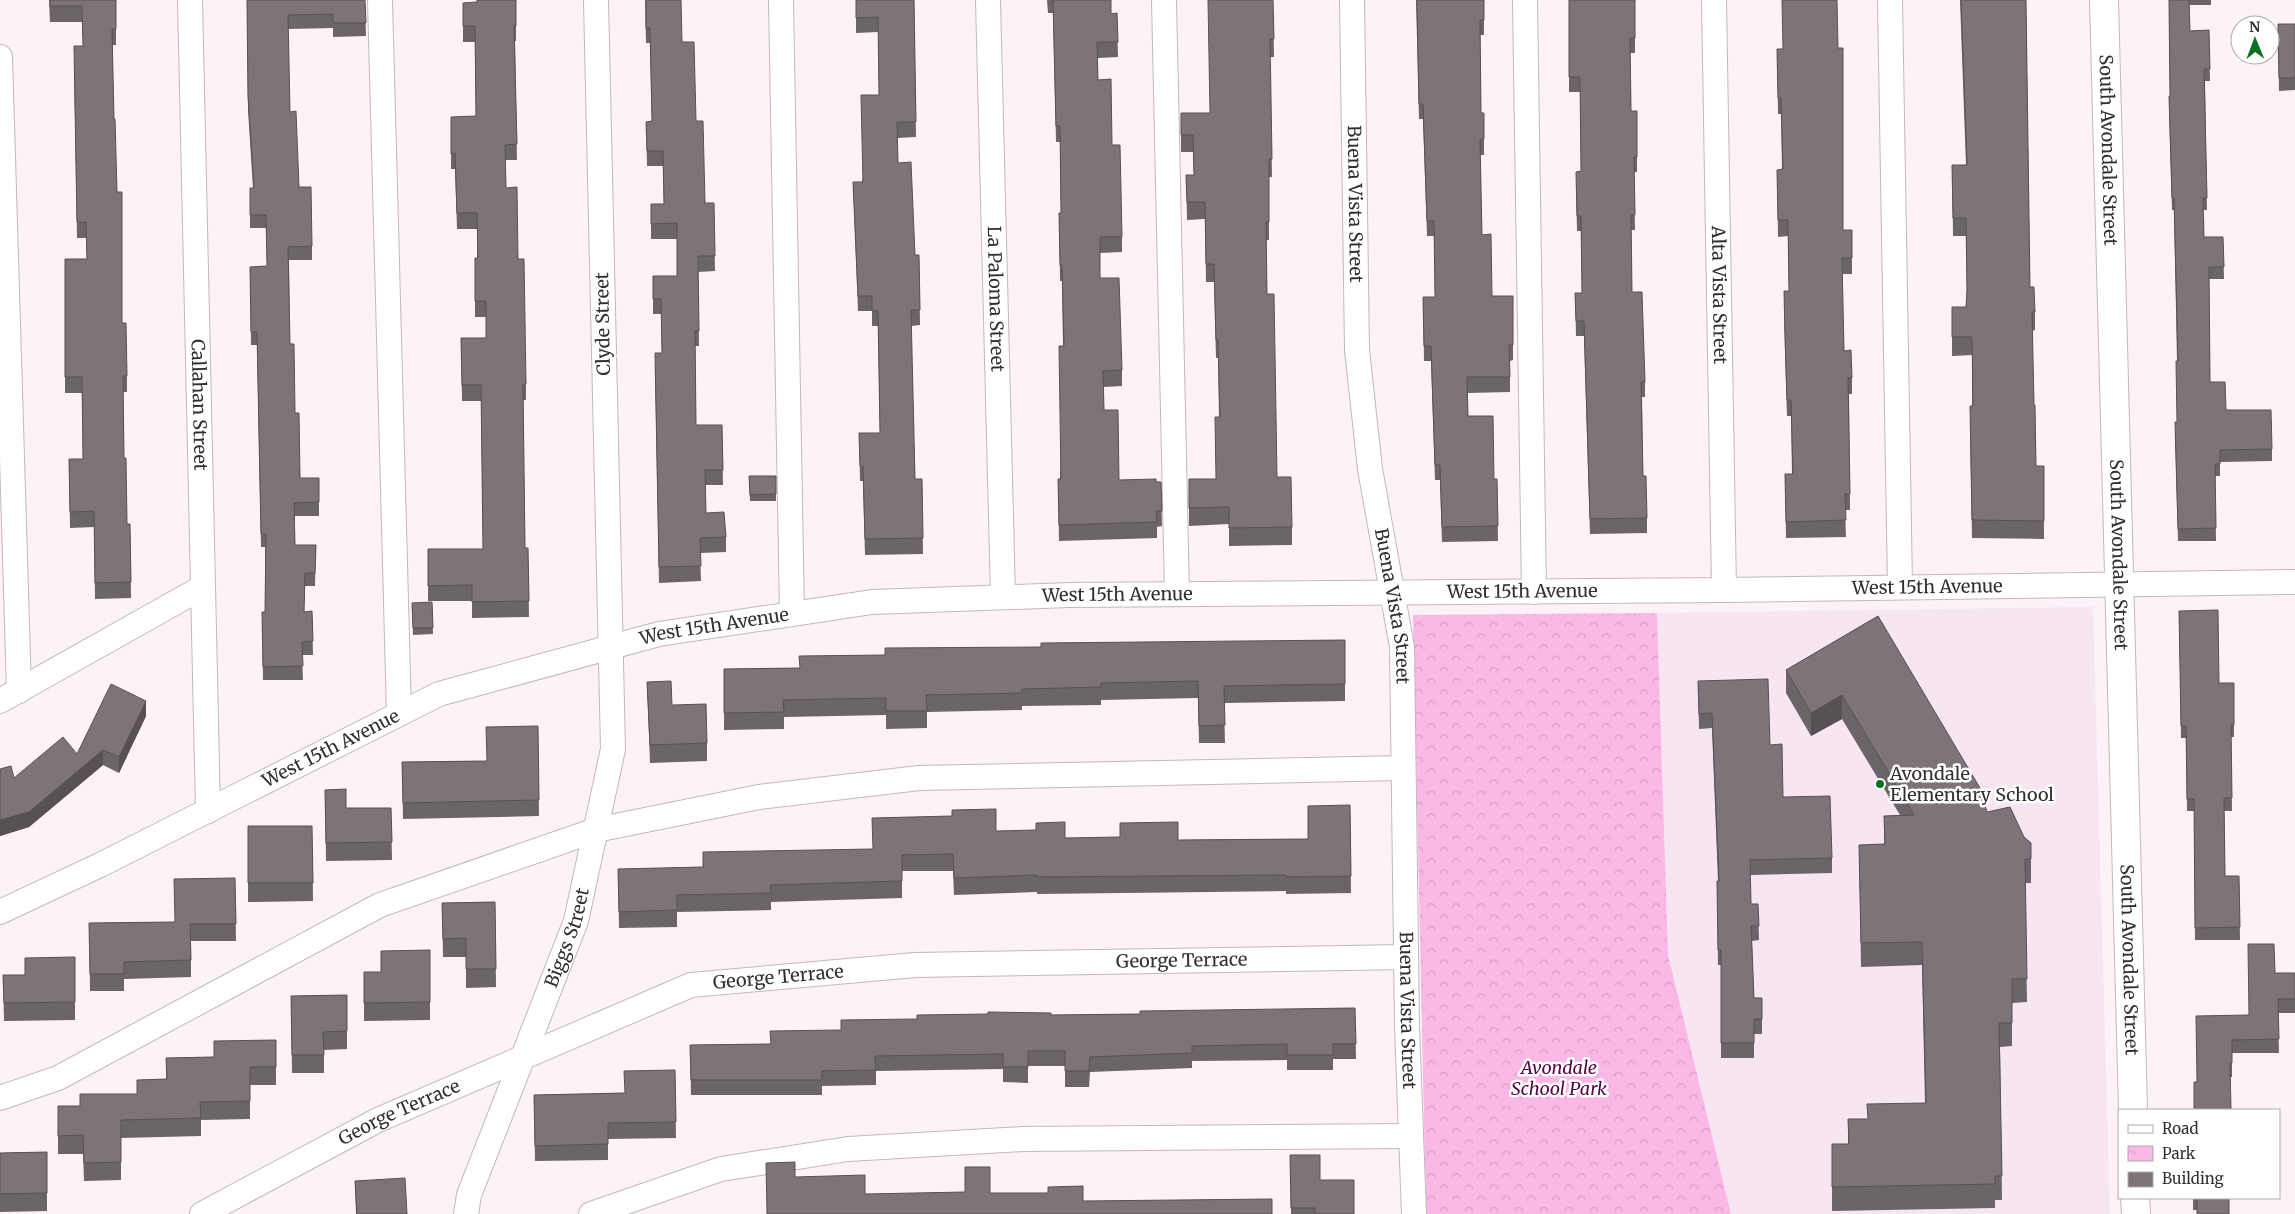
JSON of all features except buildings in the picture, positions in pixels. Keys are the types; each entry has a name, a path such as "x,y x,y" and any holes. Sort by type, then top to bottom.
{"main road":[{"name":"South Avondale Street","path":"2104,0 2133,1109"},
{"path":"2136,1199 2136,1214"}],"street":[{"name":"Callahan Street","path":"190,0 208,811"},
{"path":"380,0 399,714"},
{"name":"Clyde Street","path":"596,0 611,648"},
{"path":"781,0 792,614"},
{"name":"La Paloma Street","path":"988,0 1003,598"},
{"path":"1164,0 1177,594"},
{"name":"Buena Vista Street","path":"1352,0 1358,350 1370,469 1402,647 1406,957 1414,1214"},
{"path":"1525,0 1534,592"},
{"name":"Alta Vista Street","path":"1714,0 1724,590"},
{"path":"1890,0 1900,588"},
{"path":"0,57 9,696 203,587"},
{"name":"West 15th Avenue","path":"0,912 208,811 439,694 659,634 872,602 1177,594 1724,590 2295,582"},
{"name":"Biggs Street","path":"466,1214 469,1195 576,920 613,749 611,648"},
{"path":"0,1098 58,1078 380,906 596,830 759,797 919,778 1403,768"},
{"name":"George Terrace","path":"202,1214 378,1120 691,985 915,965 1406,957"},
{"path":"591,1214 721,1169 848,1149 1023,1139 1411,1136"}],"shaded area":[{"name":"Avondale Elementary School","path":"2093,607 2110,1214 1731,1214 1668,955 1657,613"}],"green space":[{"name":"Avondale School Park","path":"1657,613 1668,955 1731,1214 1426,1214 1413,615"}],"place":[{"name":"Avondale Elementary School","path":"1880,784"}]}
